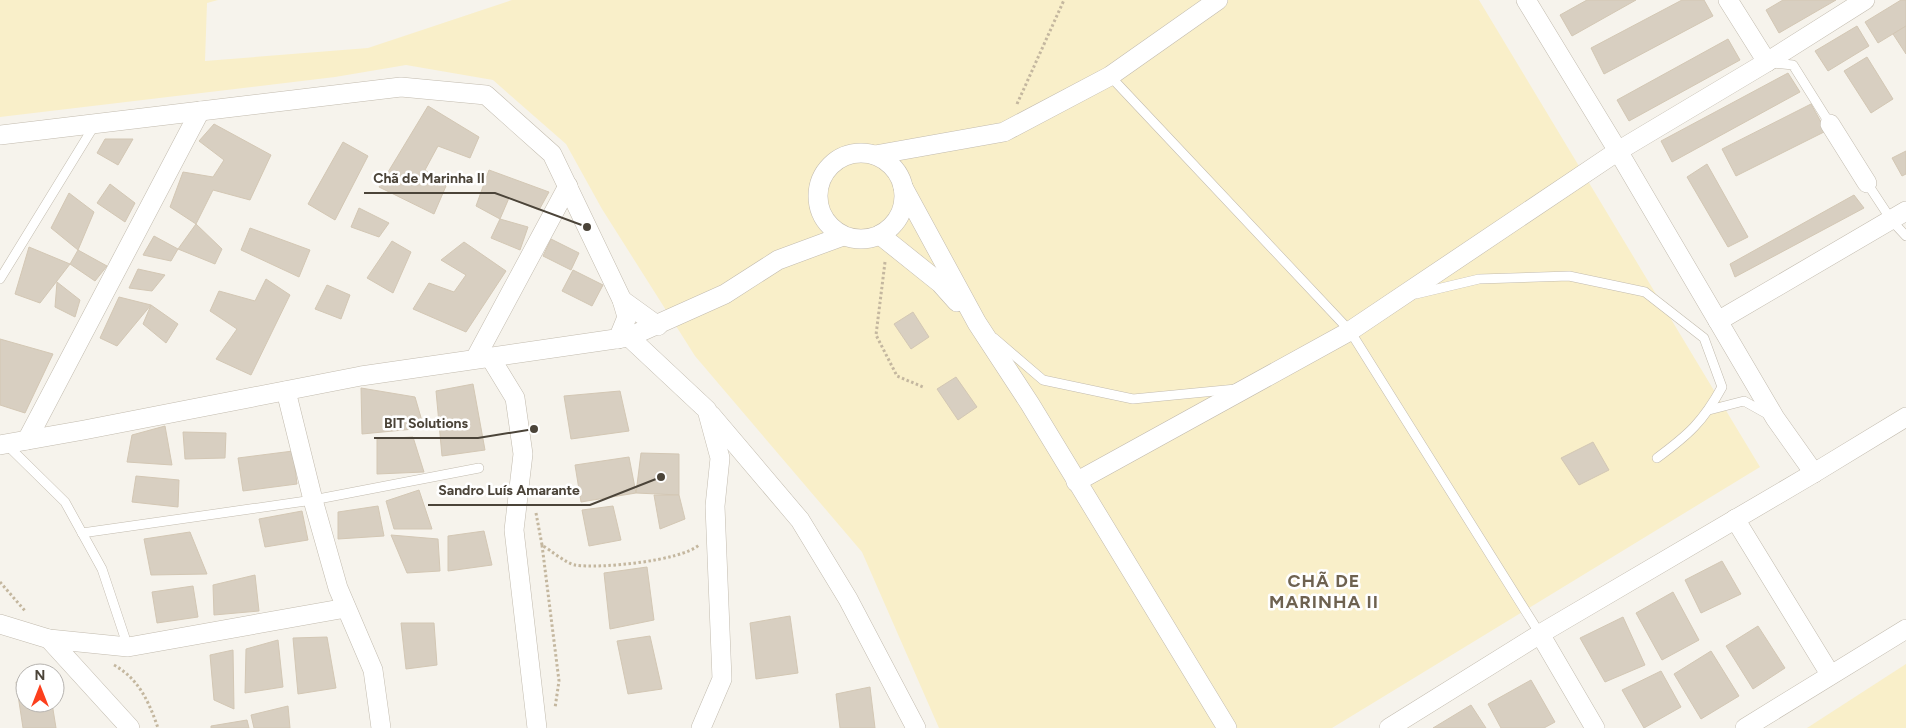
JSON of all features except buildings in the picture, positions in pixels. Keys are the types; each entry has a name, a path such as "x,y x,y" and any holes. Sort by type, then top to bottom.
{"street":[{"path":"977,323 940,283 883,238 856,239 843,236 830,227 820,213 817,197 820,180 829,166 842,157 859,153 876,155 1004,132 1110,76 1218,0"},
{"path":"1526,0 1618,151 1775,418 1814,473"},
{"path":"1728,0 1766,62"},
{"path":"1076,482 1350,331 1618,151 1865,0"},
{"path":"0,135 401,87 486,95 552,154 622,300 627,317 624,338"},
{"path":"27,440 200,111"},
{"path":"1830,124 1868,183"},
{"path":"876,155 898,173 977,323 1030,404 1227,728"},
{"path":"482,358 568,186"},
{"path":"883,238 900,215 904,201 904,187"},
{"path":"1718,321 1899,216"},
{"path":"3,444 360,376 624,338 658,326 725,294 778,260 843,236"},
{"path":"622,300 658,326"},
{"path":"624,338 707,410 800,520 848,599 916,728"},
{"path":"482,358 515,398 523,454 514,530 537,728"},
{"path":"286,391 313,500 338,588 373,670 381,728"},
{"path":"701,728 722,679 714,506 720,458 707,410"},
{"path":"1388,728 1540,634 1904,422"},
{"path":"1735,519 1830,674"},
{"path":"0,624 49,639 128,647 346,608"},
{"path":"1745,728 1906,628"},
{"path":"1540,634 1595,728"},
{"path":"49,639 130,728"}],"lane":[{"path":"1766,62 1793,64 1830,124"},
{"path":"1110,76 1350,331 1540,634"},
{"path":"0,278 96,124"},
{"path":"1868,183 1899,216 1906,236"},
{"path":"1398,297 1479,279 1569,276 1645,292 1704,338 1722,387 1709,410 1688,435 1657,458"},
{"path":"977,323 1043,380 1133,399 1248,388"},
{"path":"1709,410 1744,401 1775,418"},
{"path":"3,444 65,502 102,569 128,647"},
{"path":"82,533 313,500 478,468"}],"path":[{"path":"1016,105 1064,0"},
{"path":"883,238 876,335 897,376 923,387"},
{"path":"535,508 542,545 559,681 554,709"},
{"path":"542,545 573,565 618,564 666,559 697,548 716,530"},
{"path":"111,664 127,673 149,702 158,728"}],"sand":[{"path":"0,0 218,0 207,3 205,61 368,48 512,0 1479,0 1760,467 1332,728 939,728 862,552 695,356 602,209 566,144 493,80 406,65 335,77 0,117"},
{"path":"1906,664 1906,728 1807,728"}],"place":[{"name":"Chã de Marinha II","path":"587,227"},
{"name":"BIT Solutions","path":"534,429"},
{"name":"Sandro Luís Amarante","path":"661,477"}],"district":[{"name":"CHÃ DE MARINHA II","path":"1324,591"}]}
